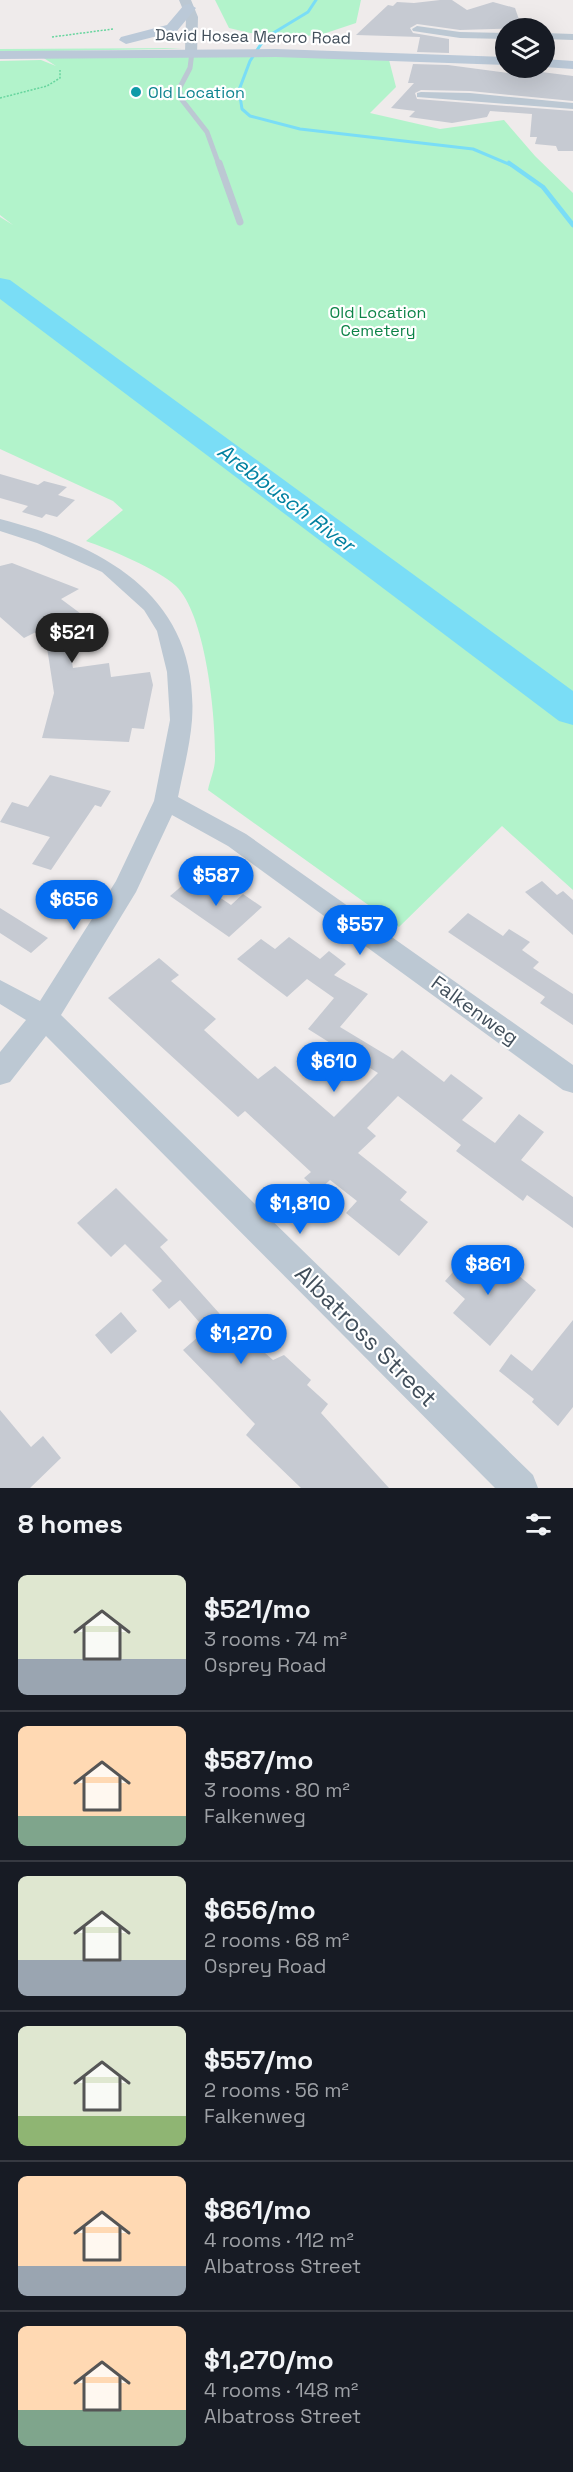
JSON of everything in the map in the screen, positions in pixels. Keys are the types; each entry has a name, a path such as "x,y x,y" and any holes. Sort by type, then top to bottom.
{"main road":[{"path":"107,43 165,32 183,19 189,9 203,30 210,34"},
{"path":"229,39 247,46"},
{"name":"David Hosea Meroro Road","path":"0,46 107,43 192,47"},
{"name":"David Hosea Meroro Road","path":"0,56 247,46 495,60"},
{"name":"David Hosea Meroro Road","path":"301,48 495,50"},
{"path":"555,53 573,54"},
{"path":"555,64 573,65"}],"street":[{"path":"189,9 192,47"},
{"path":"417,29 460,35 495,36"},
{"path":"555,37 573,37"},
{"path":"421,95 470,96 573,105"},
{"path":"0,525 44,539 109,568 152,606 167,631 178,672 181,720 166,801 127,885 45,1017 0,1073"},
{"name":"Falkenweg","path":"166,801 237,840 573,1081"},
{"name":"Albatross Street","path":"0,992 45,1017 520,1488"}],"lane":[{"path":"192,47 190,68 179,89 182,100 207,132 240,222"}],"path":[{"path":"49,38 118,29"},
{"path":"0,98 47,86 60,78 61,68 39,55"}],"green space":[{"path":"215,0 361,0 356,23 317,36 250,33 229,28"},
{"path":"182,48 165,49 0,52 0,49"},
{"name":"Old Location Cemetery","path":"39,55 388,56 396,87 370,113 440,129 504,120 535,156 573,193 573,890 502,826 399,927 208,790 215,759 214,719 202,643 186,600 176,586 158,573 120,554 86,541 123,510 113,501 0,449 0,217 13,225 0,215 0,61 41,60 56,66"}],"building":[{"path":"452,0 467,10 493,2 515,8 518,18 495,18 495,29 460,30 417,24 410,28 413,33 449,39 449,53 417,52 420,37 356,35 388,5 393,6 397,2"},
{"path":"413,64 448,65 495,71 495,78 555,78 555,74 573,76 573,101 470,91 421,90 415,93 417,99 573,111 573,151 558,151 556,146 535,144 537,137 530,137 532,114 490,111 487,117 452,123 409,117 415,111 391,108 414,83 408,83"},
{"path":"0,474 38,485 44,481 67,487 58,495 75,500 57,517 46,514 42,518 22,512 28,506 0,498"},
{"path":"12,563 79,589 61,599 88,619 66,630 73,668 109,663 111,677 150,672 153,685 144,729 132,728 129,742 42,738 54,693 44,628 24,638 0,617 0,566"},
{"path":"50,775 111,791 101,807 95,805 51,870 32,864 50,837 0,822 12,802 28,807"},
{"path":"191,878 231,905 243,894 262,907 229,937 170,896"},
{"path":"542,881 557,895 563,891 573,900 573,935 525,892"},
{"path":"56,883 85,890 75,909 45,903"},
{"path":"0,908 48,938 31,953 0,933"},
{"path":"468,913 503,936 509,929 530,942 522,950 539,962 533,968 573,994 573,1025 540,1003 545,997 448,932"},
{"path":"289,937 320,959 329,951 346,964 334,975 368,994 340,1027 393,1059 402,1050 444,1082 451,1074 483,1098 462,1120 495,1143 519,1114 544,1132 521,1160 573,1197 573,1228 527,1195 523,1201 456,1151 461,1145 398,1096 367,1128 376,1136 358,1153 407,1192 400,1200 428,1222 399,1256 346,1213 357,1201 330,1180 318,1191 304,1178 311,1172 245,1111 238,1117 108,998 159,958 179,975 171,981 216,1019 204,1030 258,1079 275,1066 334,1117 378,1073 308,1029 334,998 307,979 287,997 237,959 261,939 275,949"},
{"path":"116,1188 168,1240 160,1247 244,1341 247,1337 273,1360 284,1355 311,1380 307,1385 328,1404 321,1413 389,1488 301,1488 246,1435 255,1424 183,1350 206,1330 180,1300 169,1309 152,1290 162,1281 125,1244 111,1257 77,1223"},
{"path":"473,1249 500,1272 506,1265 536,1290 490,1346 453,1313 465,1299 445,1281"},
{"path":"121,1312 137,1331 111,1354 95,1335"},
{"path":"573,1320 573,1407 558,1426 532,1402 534,1399 499,1371 511,1354 532,1371"},
{"path":"0,1410 31,1447 43,1436 61,1458 30,1488 0,1488"}],"waterway":[{"path":"316,0 308,12 265,38 250,61 239,90 242,109 250,116 300,129 473,149 511,165"},
{"path":"509,163 543,187 573,225"},
{"name":"Arebbusch River","path":"0,286 573,711"}],"place":[{"name":"Old Location","path":"136,92"}]}
